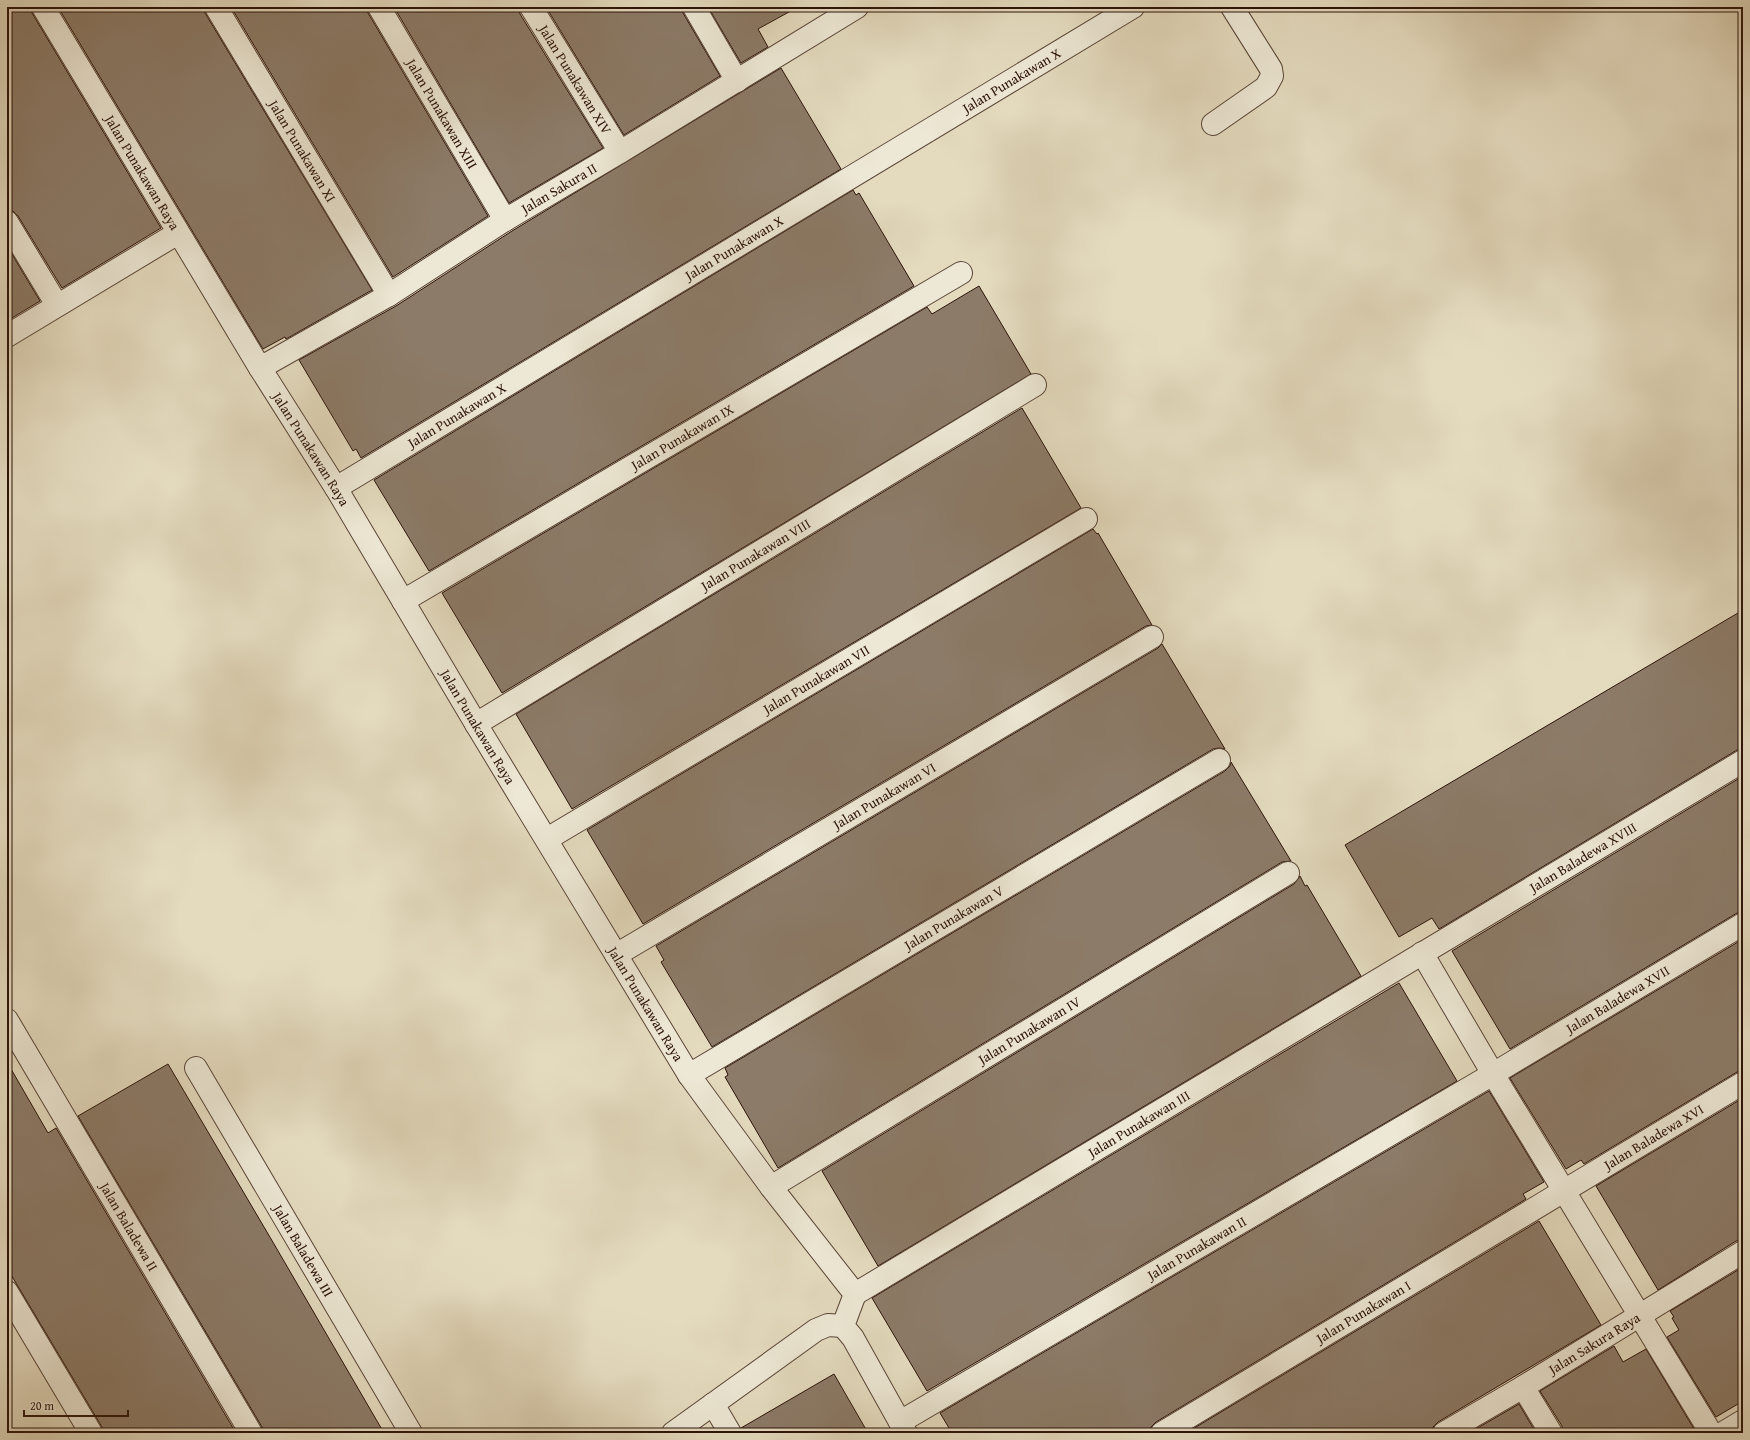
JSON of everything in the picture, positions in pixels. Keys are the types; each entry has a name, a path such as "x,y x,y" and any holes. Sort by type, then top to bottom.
{"street":[{"name":"Jalan Punakawan Raya","path":"43,7 260,368 336,488 476,724 689,1075 771,1188 855,1294"},
{"name":"Jalan Punakawan XI","path":"216,7 389,295"},
{"name":"Jalan Punakawan XIII","path":"379,7 505,220"},
{"name":"Jalan Punakawan XIV","path":"531,7 620,152"},
{"path":"694,7 737,81"},
{"name":"Jalan Sakura II","path":"260,368 389,295 505,220 620,152 857,7"},
{"name":"Jalan Punakawan X","path":"336,488 1133,7"},
{"path":"1213,124 1266,87 1272,76 1271,69 1232,7"},
{"path":"7,222 57,305"},
{"path":"7,336 178,233"},
{"name":"Jalan Punakawan IX","path":"403,601 961,273"},
{"name":"Jalan Punakawan VIII","path":"476,724 1036,385"},
{"name":"Jalan Punakawan VII","path":"546,839 1086,519"},
{"name":"Jalan Punakawan VI","path":"616,955 1152,636"},
{"name":"Jalan Punakawan V","path":"689,1075 1219,760"},
{"name":"Jalan Baladewa XVIII","path":"1422,953 1743,761"},
{"name":"Jalan Punakawan IV","path":"771,1188 1288,873"},
{"name":"Jalan Baladewa XVII","path":"1493,1074 1743,924"},
{"path":"1422,953 1493,1074 1711,1433"},
{"name":"Jalan Punakawan III","path":"855,1294 1422,953"},
{"name":"Jalan Baladewa II","path":"7,1020 251,1433"},
{"name":"Jalan Baladewa III","path":"196,1068 411,1433"},
{"name":"Jalan Punakawan II","path":"903,1428 1493,1074"},
{"name":"Jalan Baladewa XVI","path":"1565,1191 1743,1084"},
{"name":"Jalan Punakawan I","path":"1162,1433 1565,1191"},
{"name":"Jalan Sakura Raya","path":"1444,1433 1523,1387 1743,1252"},
{"path":"7,1292 91,1433"},
{"path":"843,1326 855,1294"},
{"path":"673,1433 816,1330 828,1325 843,1326 854,1338 903,1428"},
{"path":"1523,1387 1551,1433"},
{"path":"713,1404 730,1433"},
{"path":"1723,1433 1743,1421"}],"building":[{"path":"7,7 31,7 32,13 161,228 62,288 18,216 13,211 7,210"},
{"path":"58,7 204,7 205,13 372,290 286,339 285,337 263,349"},
{"path":"231,7 367,7 368,13 488,216 393,277"},
{"path":"394,7 519,7 520,14 603,148 509,203"},
{"path":"546,7 682,7 683,13 720,76 624,135"},
{"path":"708,7 798,7 758,29 768,47 741,63"},
{"path":"781,68 841,169 361,458 356,449 353,451 299,360 396,306 512,231"},
{"path":"853,190 856,195 859,193 914,286 429,571 374,480"},
{"path":"7,246 40,301 7,321"},
{"path":"979,286 1031,374 502,693 442,593 927,307 932,314"},
{"path":"1022,408 1081,508 572,809 516,714"},
{"path":"1093,529 1097,534 1098,533 1152,625 1146,626 643,924 587,830"},
{"path":"1743,610 1743,749 1737,750 1439,929 1432,918 1399,937 1345,845"},
{"path":"1162,644 1225,749 1213,749 712,1047 661,962 664,960 656,946 1158,648"},
{"path":"1231,762 1291,861 1282,862 778,1168 725,1077 728,1075 725,1068 1225,771 1230,766"},
{"path":"1743,776 1743,912 1737,913 1510,1049 1452,951"},
{"path":"1300,876 1305,886 1307,885 1361,976 878,1266 822,1171 1294,884"},
{"path":"1743,939 1743,1071 1737,1072 1584,1164 1581,1160 1566,1169 1510,1078"},
{"path":"1399,983 1457,1081 927,1391 872,1298"},
{"path":"7,1062 48,1133 56,1128 236,1433 104,1433 102,1427 7,1268"},
{"path":"168,1064 384,1433 263,1433 262,1427 78,1116"},
{"path":"1489,1091 1544,1182 1523,1194 1526,1199 1156,1422 1151,1427 1150,1433 952,1433 940,1413"},
{"path":"1743,1098 1743,1240 1736,1241 1658,1290 1596,1186"},
{"path":"1539,1221 1601,1325 1438,1422 1433,1427 1432,1433 1186,1433"},
{"path":"1743,1267 1743,1401 1716,1417 1667,1337 1679,1330 1670,1311"},
{"path":"1614,1346 1623,1362 1646,1349 1694,1429 1688,1433 1563,1433 1562,1426 1540,1391"},
{"path":"834,1374 868,1433 742,1433 741,1428"},
{"path":"1519,1404 1536,1433 1469,1433"}]}
